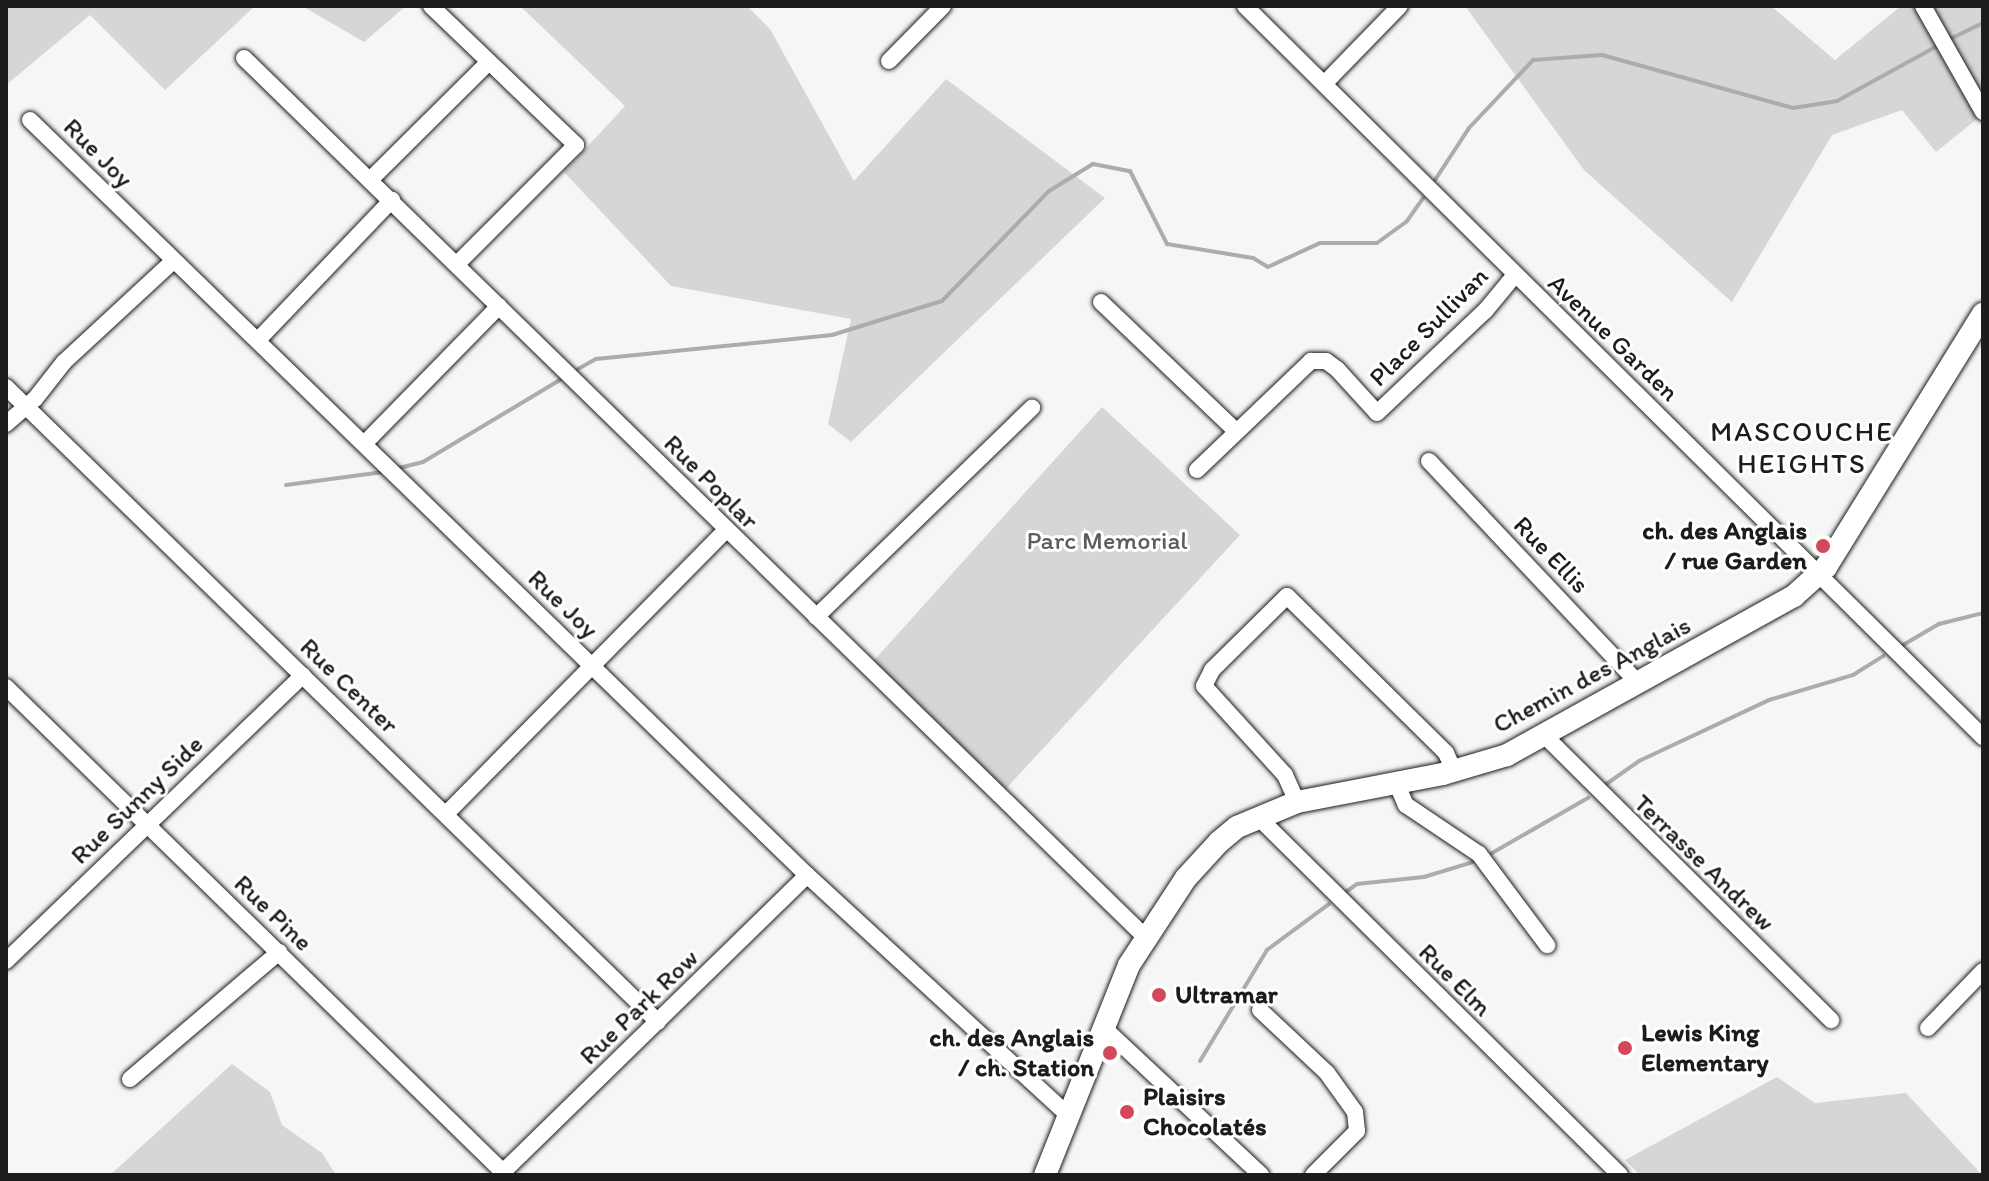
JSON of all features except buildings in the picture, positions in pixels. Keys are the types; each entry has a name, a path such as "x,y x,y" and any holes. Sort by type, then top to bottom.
{"street":[{"path":"431,6 576,145 458,263"},
{"path":"889,61 943,6"},
{"name":"Avenue Garden","path":"1245,6 1514,276 1983,737"},
{"path":"1325,83 1400,6"},
{"path":"1923,6 1983,112"},
{"name":"Rue Poplar","path":"244,58 458,263 726,530 1146,938"},
{"path":"371,179 489,62"},
{"name":"Rue Joy","path":"30,120 807,875 1068,1115"},
{"path":"258,340 392,200"},
{"path":"6,424 27,408 64,362 173,261"},
{"name":"Place Sullivan","path":"1197,470 1311,361 1326,361 1337,369 1377,413 1486,310 1514,276"},
{"path":"1101,302 1236,431"},
{"path":"364,444 499,306"},
{"name":"Chemin des Anglais","path":"1045,1175 1129,965 1186,878 1219,842 1258,817 1297,802 1454,771 1546,737 1794,596 1818,576 1983,314"},
{"name":"Rue Center","path":"6,387 658,1022"},
{"path":"816,617 1032,408"},
{"name":"Rue Ellis","path":"1429,461 1638,683"},
{"path":"446,814 726,530"},
{"path":"1297,802 1285,775 1204,686 1212,670 1278,599 1287,596 1446,753 1454,771"},
{"name":"Rue Sunny Side","path":"6,961 303,675"},
{"name":"Rue Pine","path":"6,687 505,1174"},
{"name":"Terrasse Andrew","path":"1546,737 1831,1020"},
{"path":"1396,782 1406,805 1479,854 1520,916 1547,945"},
{"name":"Rue Elm","path":"1258,817 1620,1175"},
{"name":"Rue Park Row","path":"505,1174 807,875"},
{"path":"130,1079 279,952"},
{"path":"1928,1028 1983,971"},
{"path":"1260,1010 1327,1073 1355,1112 1357,1131 1313,1175"},
{"path":"1104,1028 1261,1175"}],"green space":[{"path":"6,6 255,6 165,90 90,15 6,85"},
{"path":"302,6 406,6 364,42"},
{"path":"520,6 747,6 770,29 854,181 946,79 1105,198 851,442 828,424 851,319 671,286 564,172 625,106"},
{"path":"1465,6 1771,6 1835,60 1901,6 1983,6 1983,114 1936,152 1902,110 1832,135 1732,302 1584,170"},
{"name":"Parc Memorial","path":"1102,407 1240,535 1002,793 869,666"},
{"path":"232,1064 270,1092 282,1125 322,1153 336,1175 110,1175"},
{"path":"1777,1077 1815,1103 1906,1093 1982,1175 1640,1175 1625,1160"}],"waterway":[{"path":"1948,40 1983,23"},
{"path":"1435,180 1469,128 1533,60 1602,55 1793,108 1837,101 1941,44"},
{"path":"578,369 596,359 832,335 942,301 1049,191 1093,164 1130,171 1167,244 1253,258 1268,267 1320,243 1377,243 1407,221 1423,198"},
{"path":"395,469 423,462 560,380"},
{"path":"286,485 383,472"},
{"path":"1903,645 1939,624 1983,613"},
{"path":"1605,785 1639,761 1769,700 1853,675 1884,656"},
{"path":"1492,853 1588,798"},
{"path":"1347,891 1357,884 1424,877 1473,862"},
{"path":"1200,1061 1267,950 1329,904"}],"place":[{"name":"ch. des Anglais / rue Garden","path":"1823,546"},
{"name":"Ultramar","path":"1159,995"},
{"name":"Lewis King Elementary","path":"1625,1048"},
{"name":"ch. des Anglais / ch. Station","path":"1110,1053"},
{"name":"Plaisirs Chocolatés","path":"1127,1112"}],"district":[{"name":"MASCOUCHE HEIGHTS","path":"1802,447"}]}
